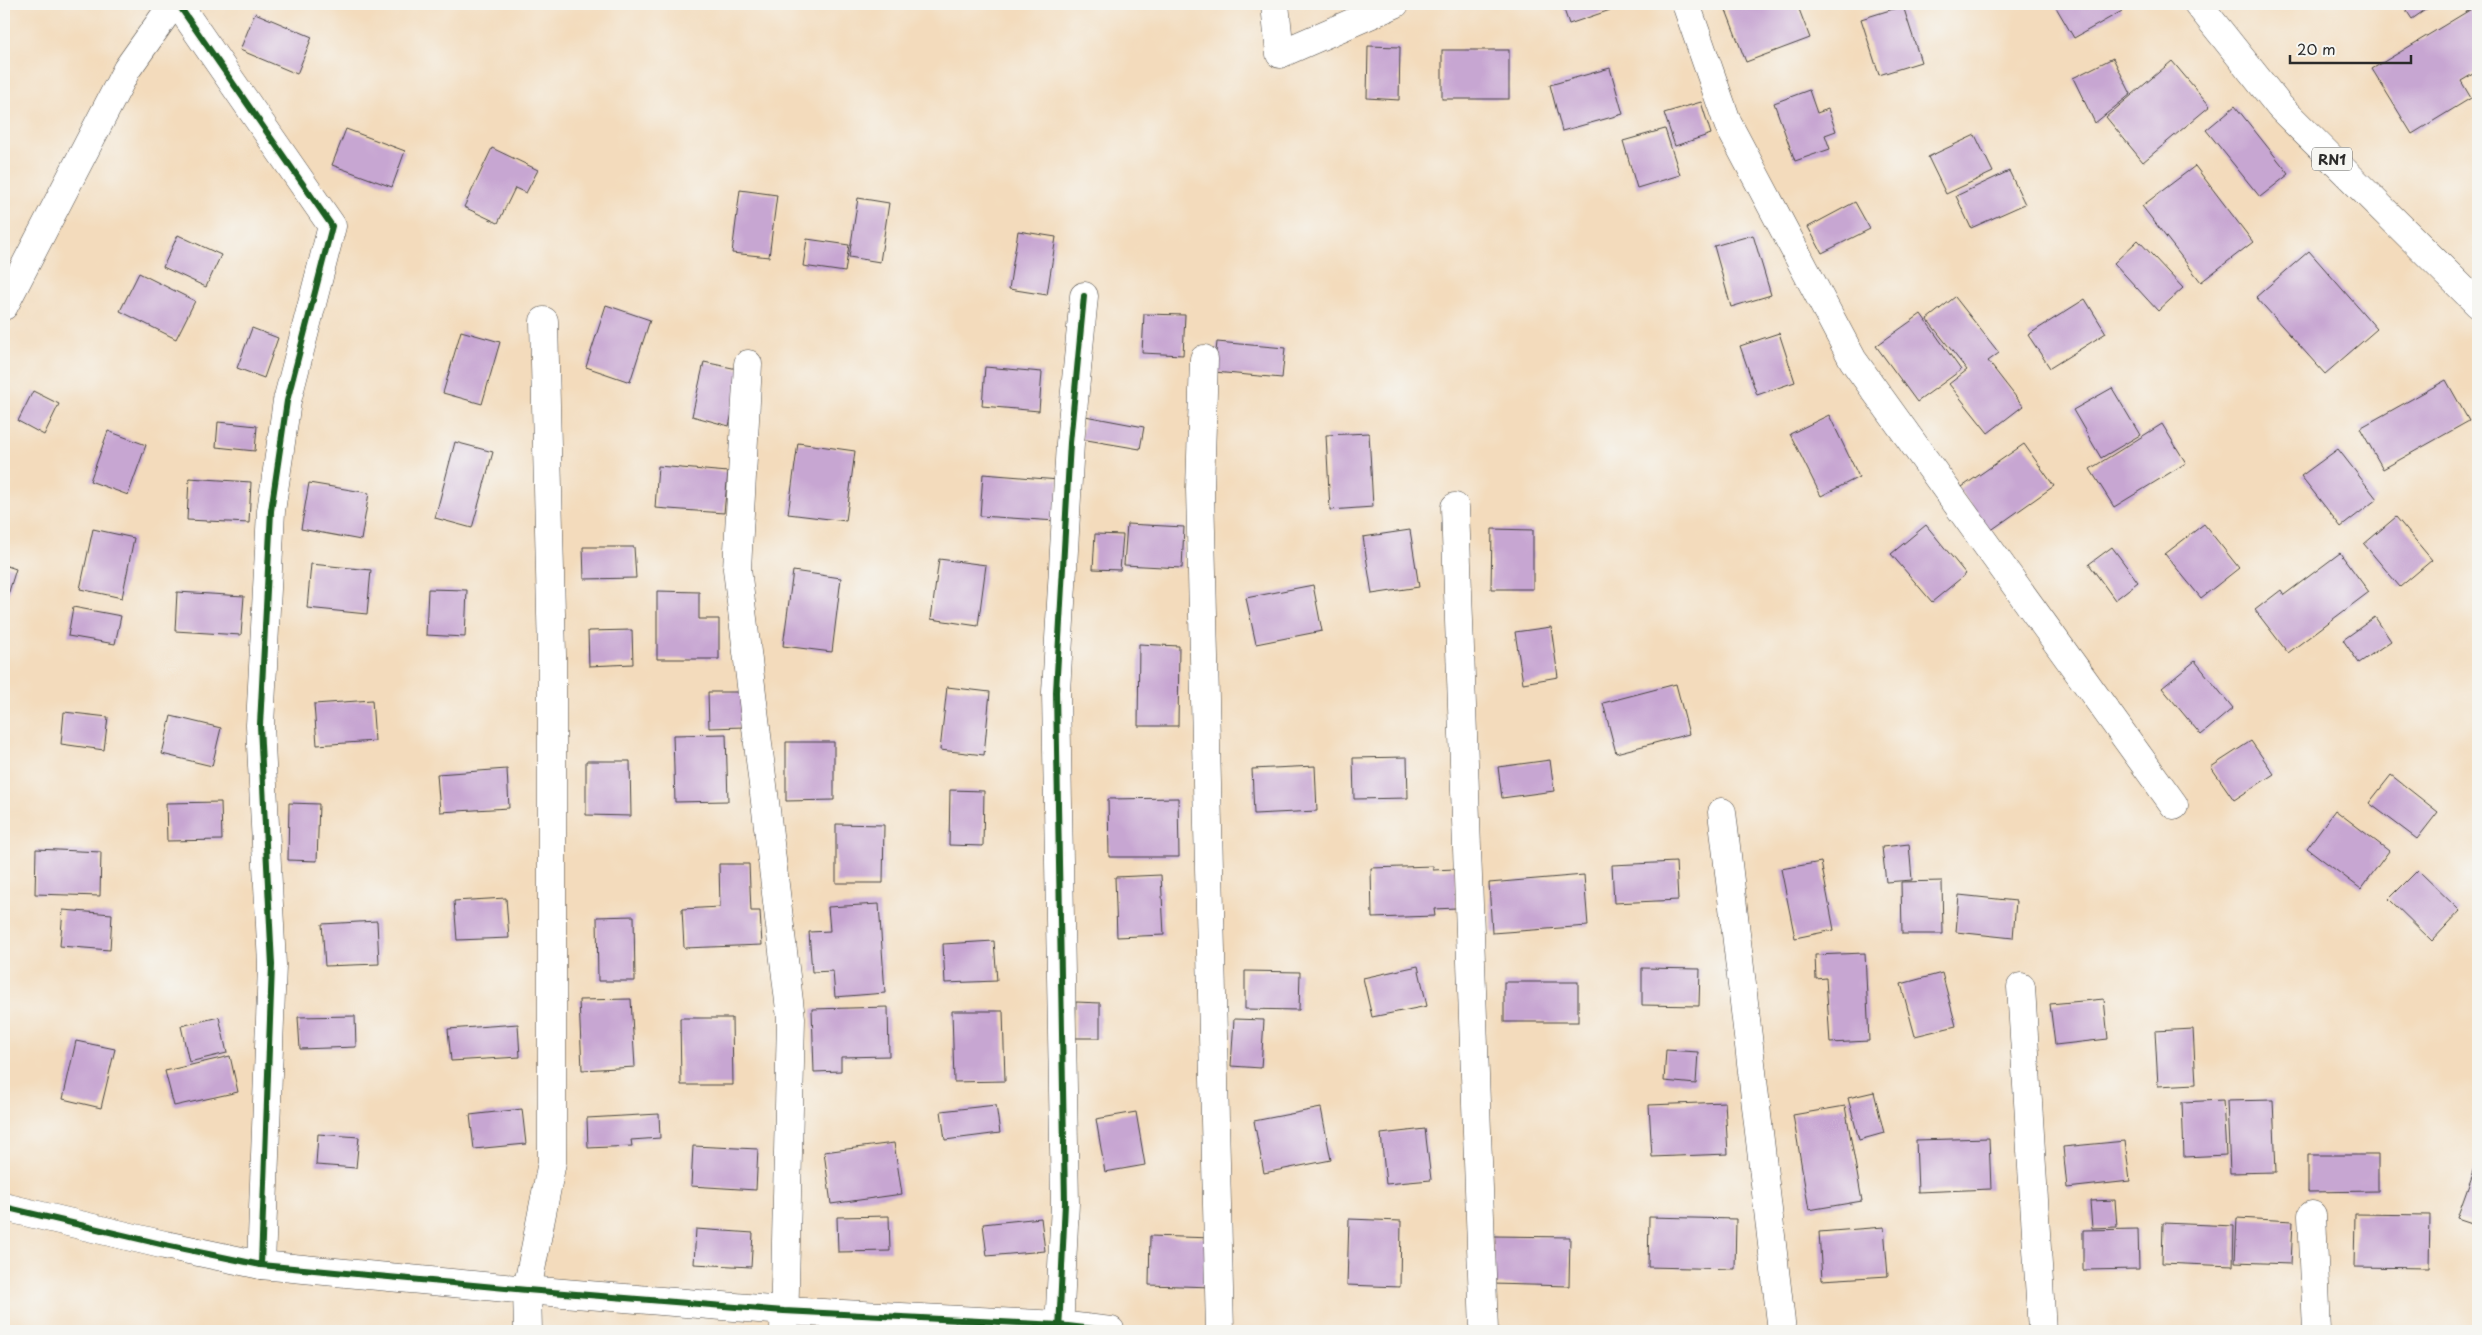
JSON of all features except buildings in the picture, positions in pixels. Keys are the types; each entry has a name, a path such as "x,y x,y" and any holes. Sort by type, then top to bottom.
{"main road":[{"path":"4,306 127,69 173,4"},
{"path":"178,4 332,226 287,401 271,511 260,726 272,965 262,1265"},
{"path":"1275,4 1280,54 1395,4"},
{"path":"1686,4 1728,124 1853,360 2174,805"},
{"name":"RN1","path":"2198,4 2280,107 2478,304"},
{"path":"1059,1328 1065,1203 1056,692 1070,443 1084,296"},
{"path":"528,1331 527,1290 552,1162 552,655 544,321"},
{"path":"1204,359 1200,489 1220,1331"},
{"path":"748,364 737,569 791,1018 784,1321"},
{"path":"1455,507 1484,1331"},
{"path":"1722,812 1782,1331"},
{"path":"2021,987 2042,1331"},
{"path":"4,1207 165,1245 262,1265 527,1290 784,1321 1111,1331"},
{"path":"2312,1215 2317,1331"}],"cycle path":[{"path":"178,4 332,226 287,401 271,511 260,725 272,965 261,1265"},
{"path":"1059,1331 1065,1203 1056,692 1070,443 1084,296"},
{"path":"4,1207 165,1245 261,1265 527,1290 784,1311 1059,1325 1111,1331"}]}
